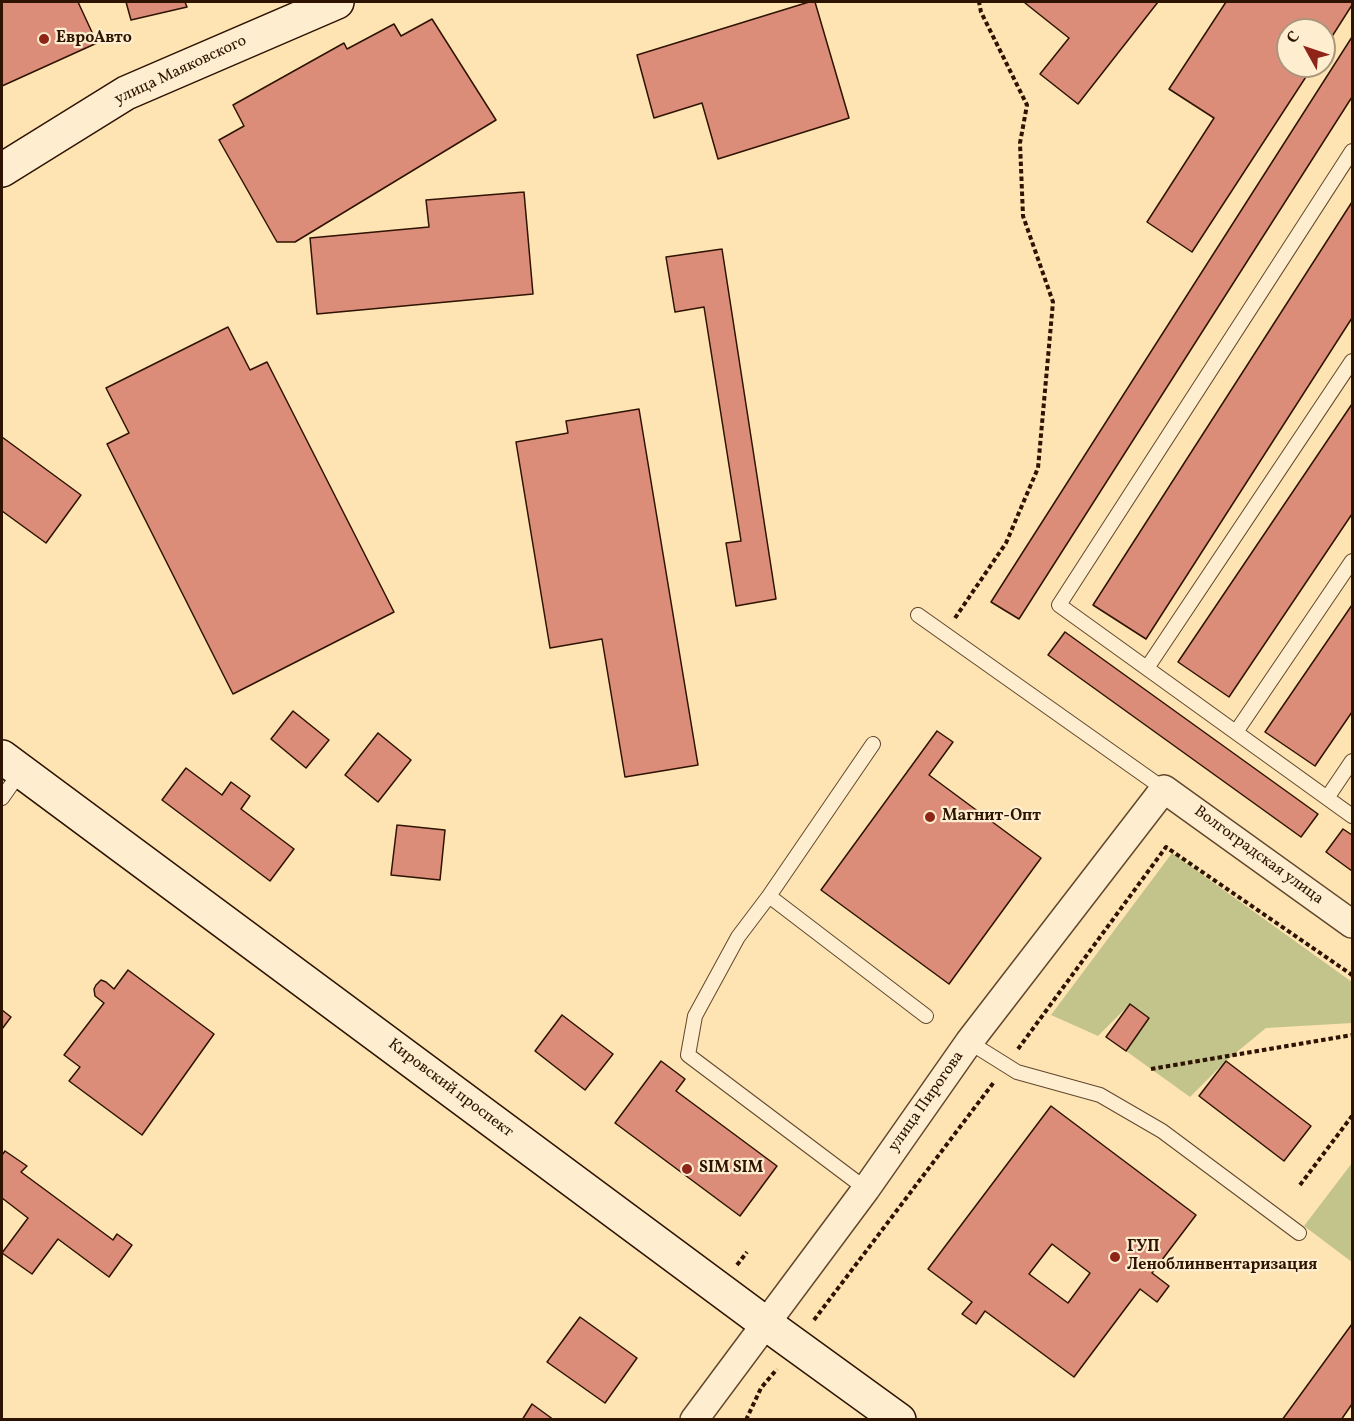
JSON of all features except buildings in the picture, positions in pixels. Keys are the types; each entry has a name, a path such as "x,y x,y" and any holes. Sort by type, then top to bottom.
{"main road":[{"name":"улица Маяковского","path":"2,170 126,93 337,2"},
{"name":"Кировский проспект","path":"11,764 765,1323 899,1419"}],"street":[{"name":"Волгоградская улица","path":"1164,789 1353,924"},
{"name":"улица Пирогова","path":"694,1419 866,1189 969,1042 1164,789"}],"lane":[{"path":"1353,151 1059,605 1353,816"},
{"path":"1147,668 1353,361"},
{"path":"1236,732 1353,561"},
{"path":"918,615 1164,789"},
{"path":"866,1189 688,1055 695,1016 738,937 769,896 873,744"},
{"path":"1327,798 1353,761"},
{"path":"2,798 11,764"},
{"path":"769,896 926,1016"},
{"path":"969,1042 1017,1072 1100,1095 1162,1131 1299,1233"}],"path":[{"path":"945,634 1006,543 1038,468 1053,302 1023,216 1020,143 1028,105 981,12 979,2"},
{"path":"823,1307 1006,1065 1166,847 1353,975"},
{"path":"1151,1069 1353,1035"},
{"path":"1300,1185 1353,1116"}],"green space":[{"path":"1172,853 1352,982 1352,1023 1266,1028 1226,1061 1190,1097 1126,1051 1149,1018 1130,1004 1098,1036 1051,1015"},
{"path":"1352,1163 1352,1262 1304,1226"}],"place":[{"name":"ЕвроАвто","path":"44,39"},
{"name":"Магнит-Опт","path":"930,817"},
{"name":"SIM SIM","path":"687,1169"},
{"name":"ГУП Леноблинвентаризация","path":"1115,1257"}]}
